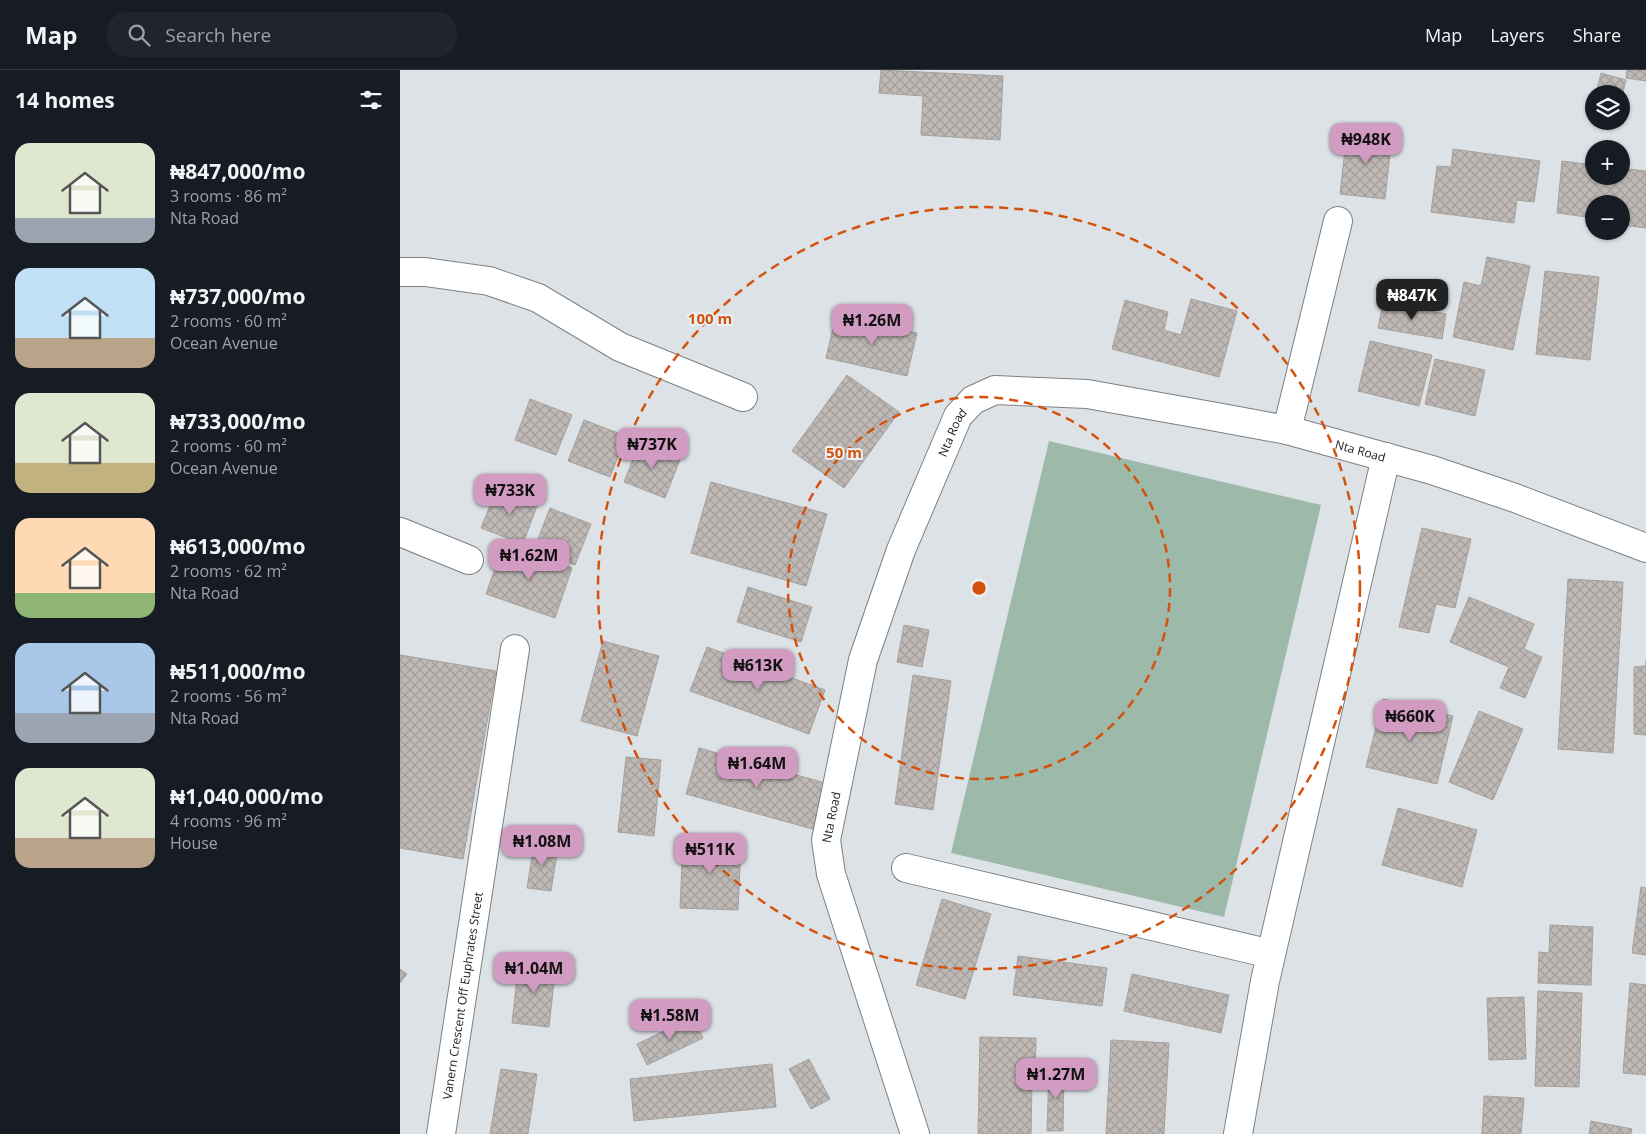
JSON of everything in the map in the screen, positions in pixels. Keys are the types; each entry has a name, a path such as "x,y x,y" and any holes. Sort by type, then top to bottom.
{"street":[{"path":"1287,430 1338,220"},
{"path":"400,272 425,272 489,281 538,298 620,347 743,397"},
{"name":"Nta Road","path":"915,1134 830,874 826,840 864,660 901,550 958,416 973,400 995,390 1087,394 1287,430 1432,470 1515,498 1646,548"},
{"path":"1238,1134 1271,954 1386,458"},
{"path":"400,532 469,560"},
{"name":"Vanern Crescent Off Euphrates Street","path":"441,1134 516,649"},
{"path":"906,868 1271,954"}],"green space":[{"path":"1049,441 1321,505 1224,917 951,853"}],"building":[{"path":"881,70 1003,76 1000,140 921,135 923,96 879,93"},
{"path":"1627,70 1646,70 1646,81 1626,78"},
{"path":"1601,73 1626,80 1625,85 1598,85"},
{"path":"1347,131 1392,136 1385,199 1340,194"},
{"path":"1453,149 1540,161 1534,202 1517,200 1514,223 1431,212 1437,166 1451,167"},
{"path":"1562,161 1585,164 1585,185 1630,185 1630,169 1646,171 1646,228 1630,226 1630,195 1585,195 1585,217 1557,213"},
{"path":"1487,257 1530,266 1513,350 1453,337 1464,282 1481,286"},
{"path":"1545,271 1599,277 1590,360 1536,354"},
{"path":"1191,299 1237,311 1219,377 1112,349 1125,300 1168,312 1164,330 1181,335"},
{"path":"1383,303 1446,314 1442,339 1378,328"},
{"path":"836,315 917,333 907,376 826,358"},
{"path":"1370,341 1432,355 1419,406 1358,391"},
{"path":"1435,359 1485,370 1475,416 1425,404"},
{"path":"847,375 899,412 844,488 792,451"},
{"path":"530,399 572,415 556,455 515,440"},
{"path":"584,420 626,436 610,477 568,461"},
{"path":"640,441 681,457 665,498 624,482"},
{"path":"711,482 827,514 806,586 691,553"},
{"path":"497,488 538,503 523,544 481,528"},
{"path":"550,508 591,524 575,565 534,549"},
{"path":"1422,528 1471,539 1455,608 1436,604 1429,633 1399,627"},
{"path":"504,543 572,568 555,618 486,594"},
{"path":"1568,579 1623,582 1613,753 1558,749"},
{"path":"748,587 812,607 801,642 737,622"},
{"path":"1469,597 1534,624 1524,649 1542,657 1525,698 1500,688 1509,667 1450,642"},
{"path":"904,625 929,630 922,667 897,662"},
{"path":"603,641 659,656 637,736 581,721"},
{"path":"707,647 825,690 809,734 690,691"},
{"path":"400,655 496,671 463,859 400,848"},
{"path":"1646,666 1646,735 1634,734 1634,667"},
{"path":"913,675 951,681 933,810 895,804"},
{"path":"1383,699 1453,716 1437,784 1366,767"},
{"path":"1479,711 1523,729 1493,800 1449,782"},
{"path":"699,748 829,784 816,830 686,794"},
{"path":"626,757 661,760 654,836 618,832"},
{"path":"1398,808 1477,830 1462,887 1382,865"},
{"path":"683,841 741,843 738,910 680,908"},
{"path":"534,843 558,847 551,891 527,888"},
{"path":"1641,887 1646,888 1646,955 1632,953"},
{"path":"942,899 991,914 965,999 916,985"},
{"path":"1550,925 1593,927 1591,985 1538,983 1539,952 1549,953"},
{"path":"1018,956 1107,968 1102,1006 1013,995"},
{"path":"519,960 556,964 549,1027 512,1023"},
{"path":"400,969 407,974 400,983"},
{"path":"1132,974 1229,995 1221,1033 1124,1011"},
{"path":"1630,983 1646,985 1646,1075 1623,1073"},
{"path":"1538,991 1582,993 1579,1087 1535,1086"},
{"path":"1524,997 1526,1059 1489,1060 1487,998"},
{"path":"693,1017 703,1038 647,1065 637,1044"},
{"path":"980,1037 1036,1038 1035,1085 1032,1085 1031,1134 978,1134"},
{"path":"1111,1040 1169,1043 1164,1134 1106,1134"},
{"path":"809,1059 830,1099 811,1109 789,1069"},
{"path":"772,1064 776,1107 634,1121 630,1079"},
{"path":"501,1069 537,1074 528,1134 490,1134"},
{"path":"1049,1069 1064,1069 1063,1131 1047,1131"},
{"path":"1484,1096 1524,1098 1521,1134 1482,1134"},
{"path":"1591,1121 1632,1129 1631,1134 1589,1134"}]}
